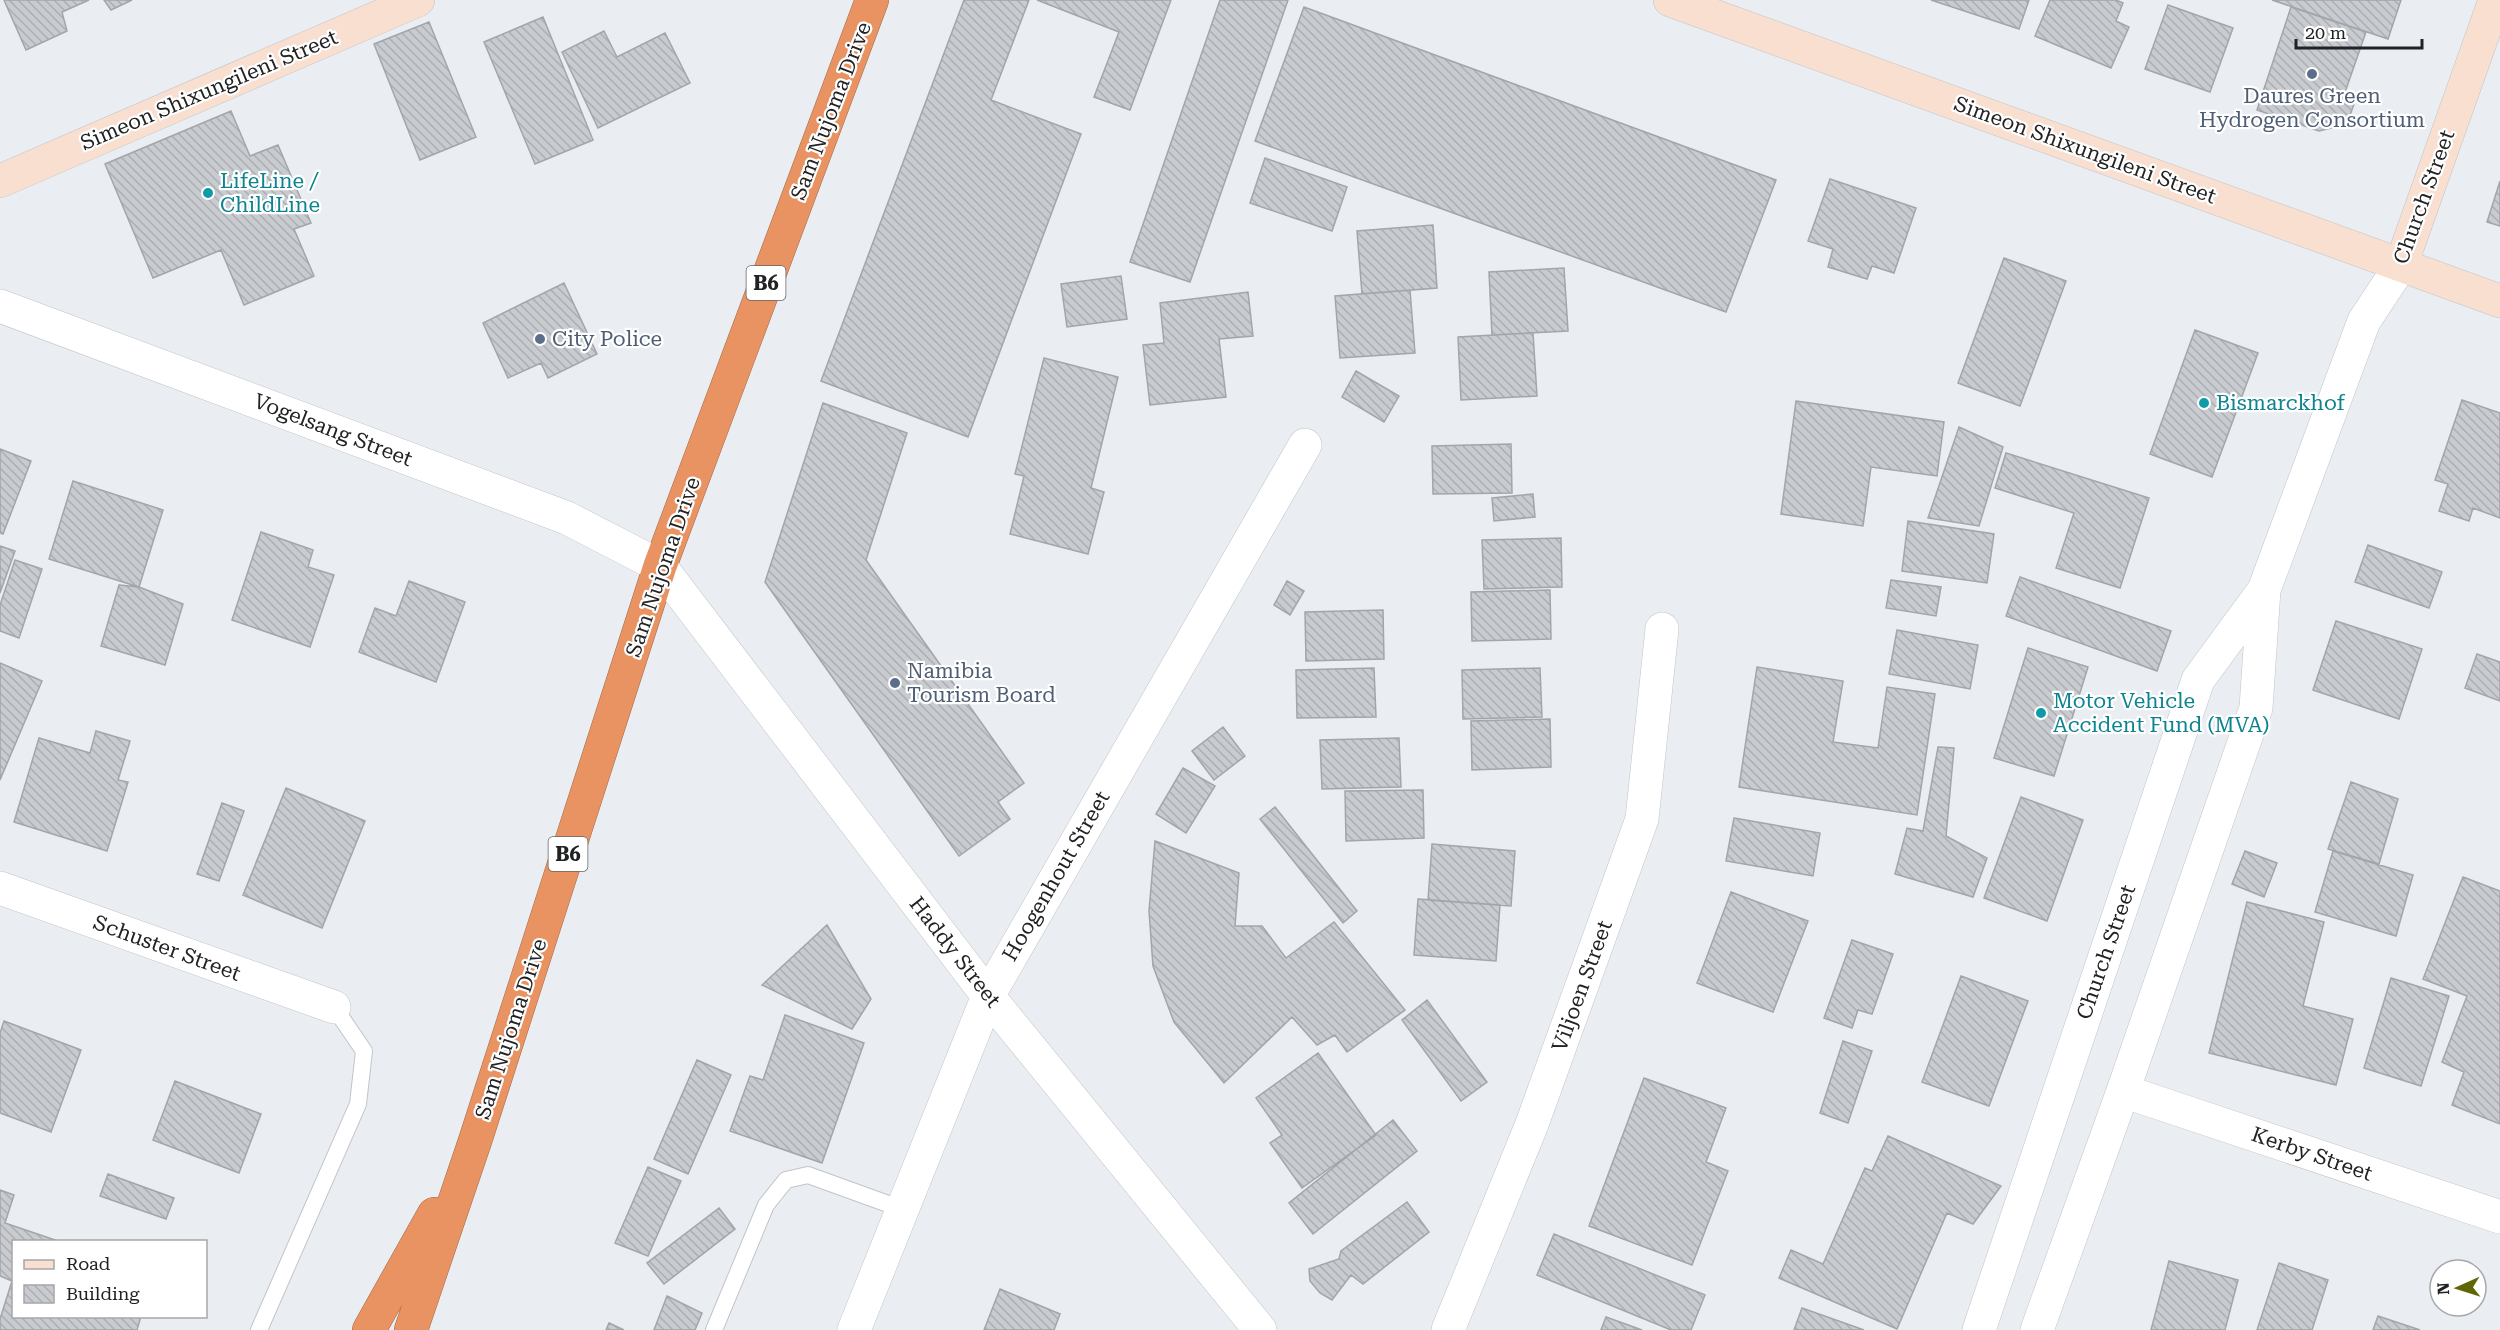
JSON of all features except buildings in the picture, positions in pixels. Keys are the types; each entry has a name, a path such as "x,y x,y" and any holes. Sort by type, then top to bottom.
{"highway":[{"name":"Sam Nujoma Drive","path":"411,1330 475,1142 660,566 872,0"},
{"name":"Sam Nujoma Drive","path":"369,1330 475,1142"}],"street":[{"name":"Simeon Shixungileni Street","path":"0,181 418,0"},
{"name":"Simeon Shixungileni Street","path":"1670,0 2500,301"},
{"name":"Church Street","path":"1979,1330 2198,680 2264,590 2364,321 2401,265 2495,0"},
{"name":"Vogelsang Street","path":"0,306 567,518 660,566"},
{"name":"Hoogenhout Street","path":"854,1330 988,996 1305,445"},
{"name":"Haddy Street","path":"660,566 988,996 1260,1330"},
{"name":"Church Street","path":"2037,1330 2256,708 2264,590"},
{"name":"Viljoen Street","path":"1448,1330 1532,1124 1642,819 1662,628"},
{"name":"Schuster Street","path":"0,888 334,1007"},
{"name":"Kerby Street","path":"2123,1091 2500,1217"}],"lane":[{"path":"259,1330 358,1104 364,1050 334,1007"},
{"path":"714,1330 766,1205 786,1180 808,1175 902,1209"}],"place":[{"name":"Daures Green Hydrogen Consortium","path":"2312,74"},
{"name":"LifeLine / ChildLine","path":"208,193"},
{"name":"City Police","path":"540,339"},
{"name":"Bismarckhof","path":"2204,403"},
{"name":"Namibia Tourism Board","path":"895,683"},
{"name":"Motor Vehicle Accident Fund (MVA)","path":"2041,713"}]}
